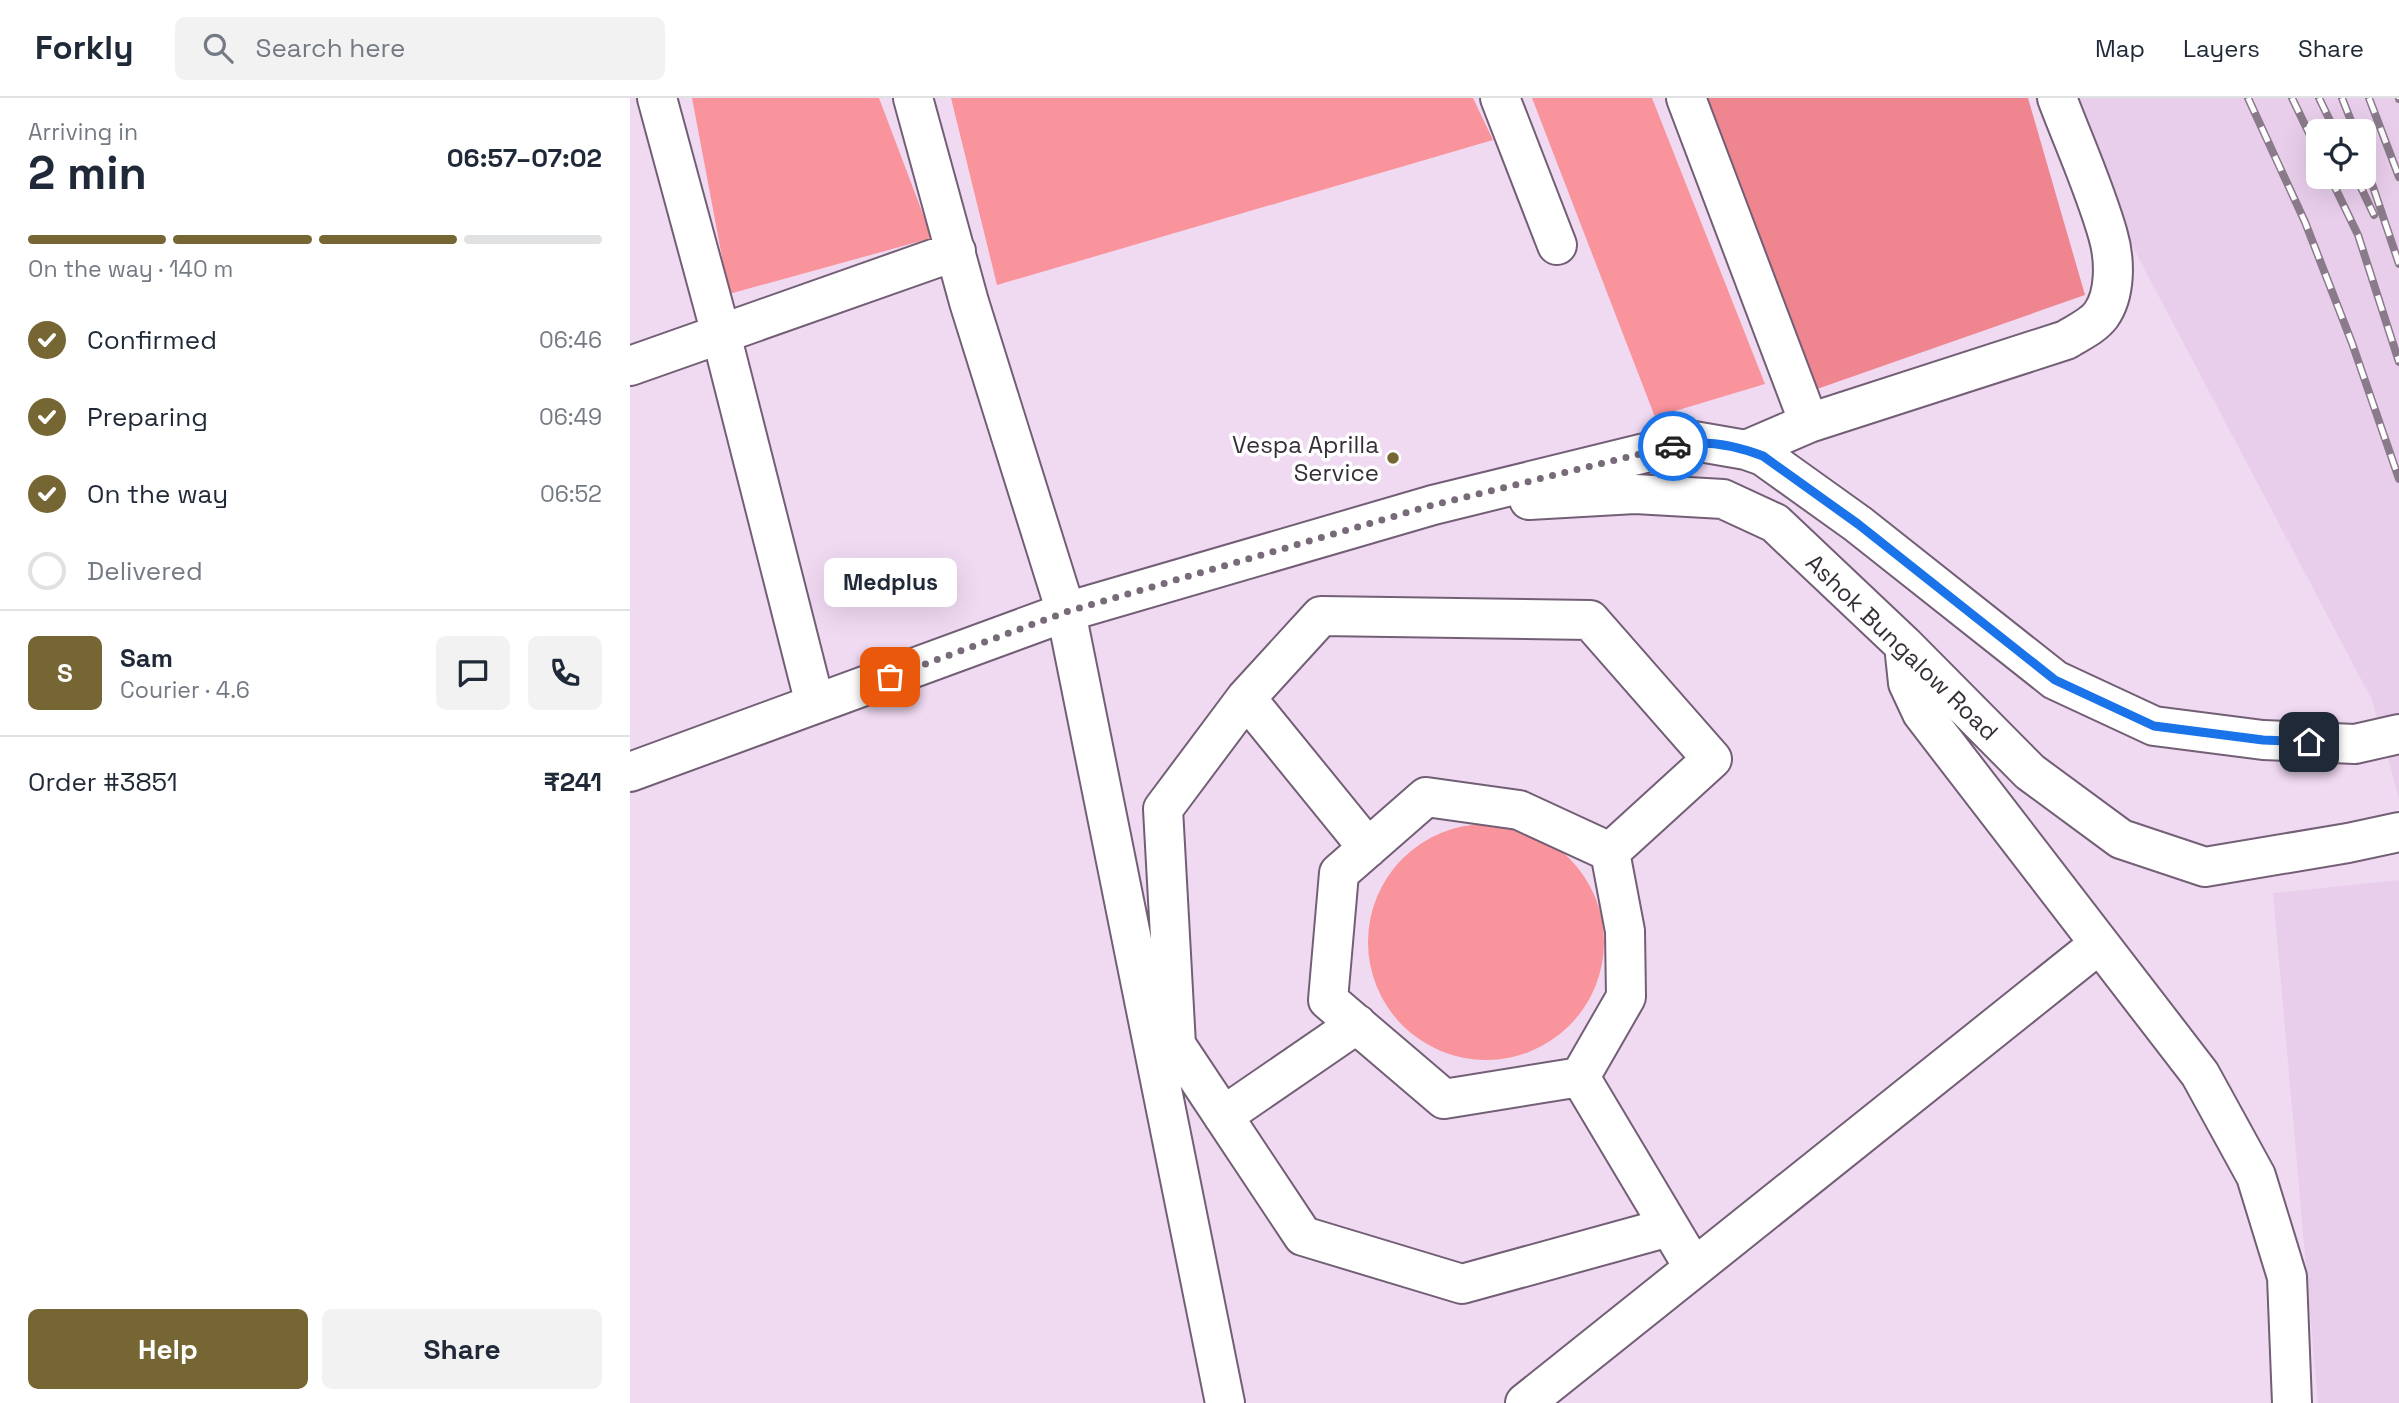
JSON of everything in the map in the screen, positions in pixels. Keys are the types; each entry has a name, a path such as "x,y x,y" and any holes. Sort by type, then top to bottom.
{"street":[{"path":"657,98 721,334 815,704"},
{"path":"913,98 956,251 1066,612 1225,1403"},
{"path":"1500,98 1557,245"},
{"path":"1686,98 1809,424"},
{"path":"1746,450 1809,424 2066,340 2101,315 2110,296 2113,270 2109,237 2057,98"},
{"path":"630,366 956,251"},
{"name":"Ashok Bungalow Road","path":"630,772 1066,612 1433,505 1693,441 1746,450 1763,456 1858,524 2055,680 2154,726 2263,740 2355,744 2399,734"},
{"name":"Ashok Bungalow Road","path":"1433,505 1634,494 1723,499 1775,523 1904,645 2030,772 2121,839 2205,867 2399,832"},
{"path":"1610,852 1712,759 1590,620 1321,616 1245,698 1163,809 1176,1045 1303,1236 1462,1284 1669,1227"},
{"path":"1904,645 1909,683 1922,713 2098,946 2200,1074 2256,1176 2287,1277 2292,1403"},
{"path":"1245,698 1367,848"},
{"path":"1580,1077 1444,1099 1328,1000 1339,873 1426,797 1519,810 1610,852"},
{"path":"1580,1077 1626,997 1625,931 1610,852"},
{"path":"1525,1403 2098,946"},
{"path":"1223,1116 1357,1024"},
{"path":"1580,1077 1694,1268"}],"shaded area":[{"path":"692,98 879,98 932,238 729,294"},
{"path":"951,98 1473,98 1493,140 997,285"},
{"path":"1532,98 1652,98 1765,384 1655,417"},
{"path":"1703,98 2028,98 2085,295 1817,389"},
{"path":"2054,98 2399,98 2399,799 2372,700"},
{"path":"1486,824 1509,826 1542,838 1561,851 1577,867 1590,886 1599,908 1604,942 1602,965 1590,998 1577,1017 1561,1033 1542,1046 1520,1055 1486,1060 1463,1058 1430,1046 1411,1033 1395,1017 1382,998 1373,976 1368,942 1370,919 1382,886 1395,867 1411,851 1430,838 1452,829"},
{"path":"2399,880 2399,1403 2318,1403 2273,893"}],"railway":[{"path":"2248,98 2305,222 2352,343 2399,479"},
{"path":"2292,98 2306,127"},
{"path":"2319,98 2329,119"},
{"path":"2342,98 2350,119"},
{"path":"2369,98 2399,177"},
{"path":"2336,189 2358,235 2399,362"},
{"path":"2362,189 2374,215"},
{"path":"2374,189 2399,264"}],"way so far":[{"path":"890,677 1066,612 1433,505 1673,446"}],"place":[{"name":"Vespa Aprilla Service","path":"1393,458"},
{"name":"Medplus","path":"890,677"}],"route":[{"path":"1673,446 1693,441 1746,450 1763,456 1858,524 2055,680 2154,726 2263,740 2309,742"}]}
